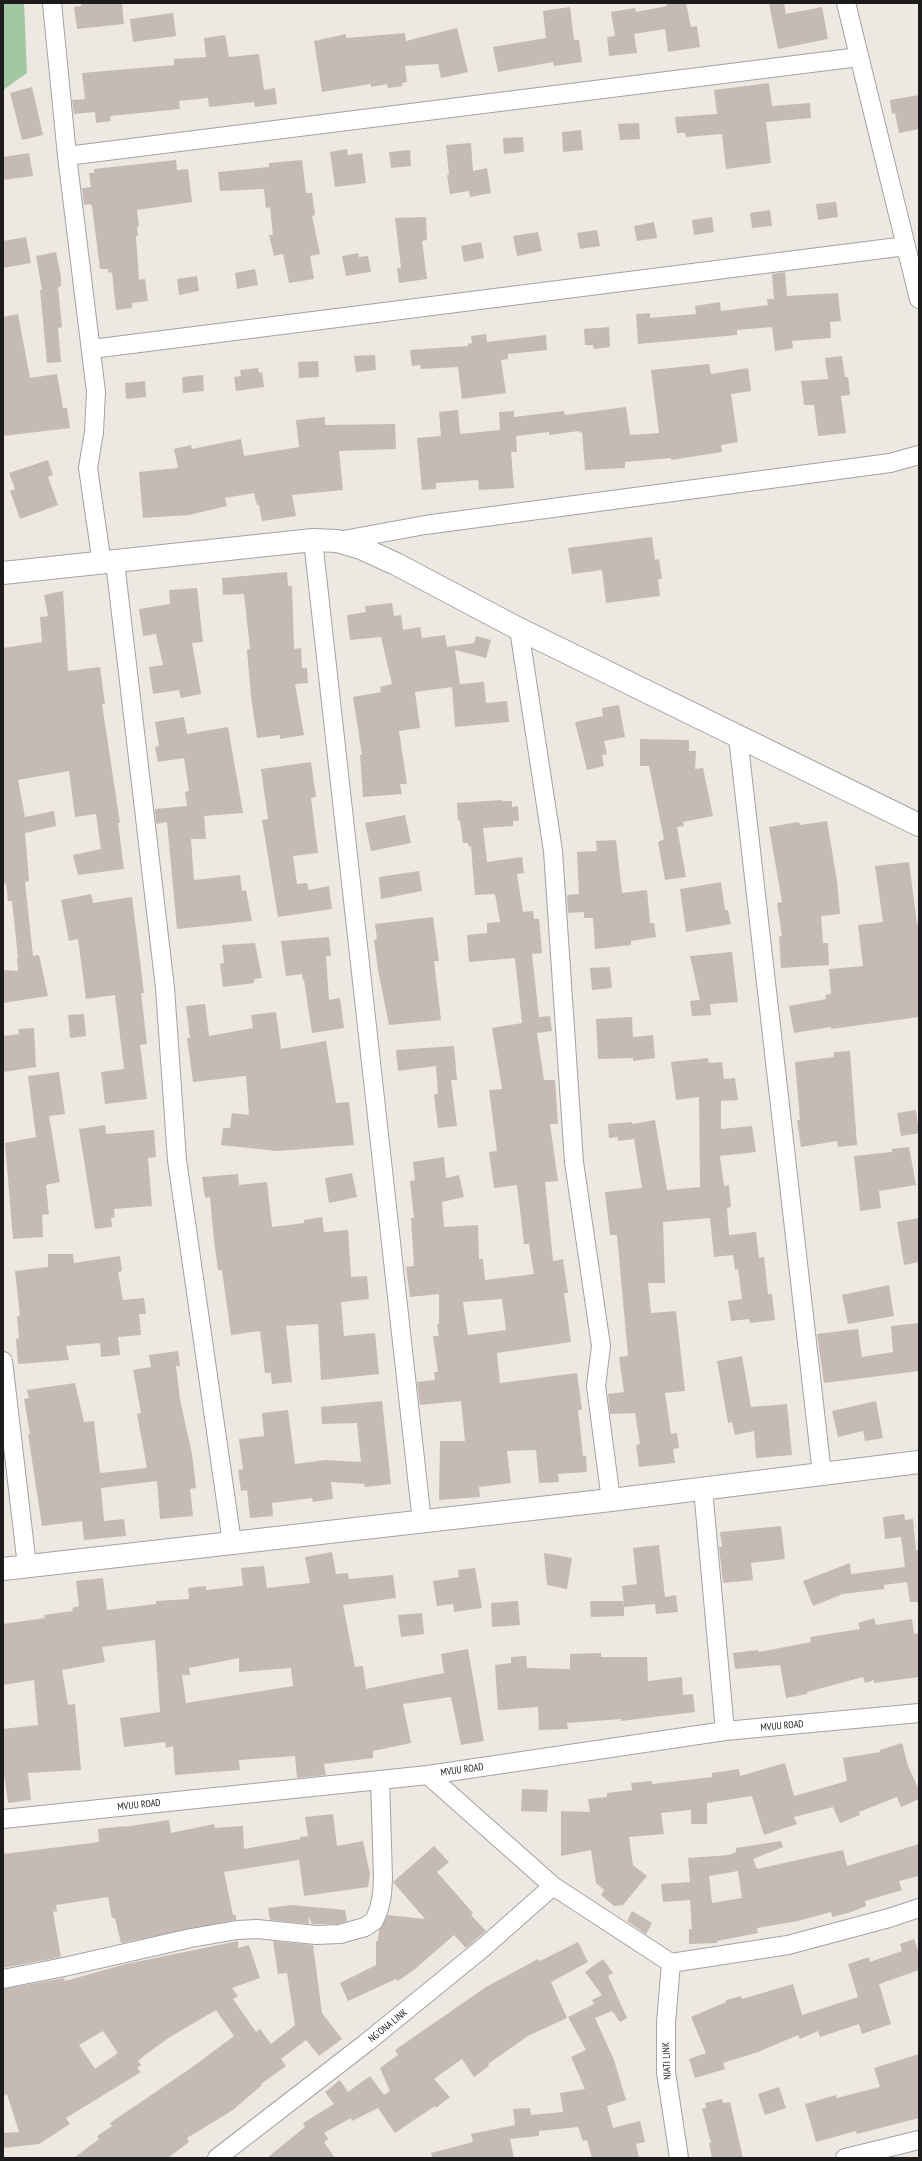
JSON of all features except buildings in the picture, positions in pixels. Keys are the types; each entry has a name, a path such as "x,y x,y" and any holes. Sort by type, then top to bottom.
{"street":[{"path":"52,3 67,156 92,349 96,392 94,432 88,468 108,563 165,988 177,1160 232,1543"},
{"path":"846,3 919,300"},
{"path":"67,156 859,57"},
{"path":"92,349 906,246"},
{"path":"3,573 313,540 337,541 425,525 890,463 919,455"},
{"path":"313,540 422,1522"},
{"path":"337,541 361,548 396,564 520,629 919,826"},
{"path":"520,629 553,851 574,1162 601,1346 596,1386 611,1500"},
{"path":"738,737 822,1474"},
{"path":"3,1361 27,1566"},
{"path":"3,1569 611,1500 919,1462"},
{"path":"703,1489 725,1731"},
{"name":"MVUU ROAD","path":"3,1819 428,1775 725,1731 919,1713"},
{"path":"428,1775 553,1886 672,1963 788,1945 890,1918 919,1908"},
{"path":"3,1979 64,1967 191,1938 237,1930 257,1929 316,1935 340,1934 366,1927 374,1921 379,1909 382,1895 383,1878 380,1780"},
{"name":"NG'ONA LINK","path":"217,2158 366,2044 484,1947 553,1886"},
{"name":"NJATI LINK","path":"672,1963 666,2023 666,2072 679,2158"},
{"path":"845,2158 919,2140"}],"green space":[{"path":"3,3 24,3 27,73 3,90"}]}
